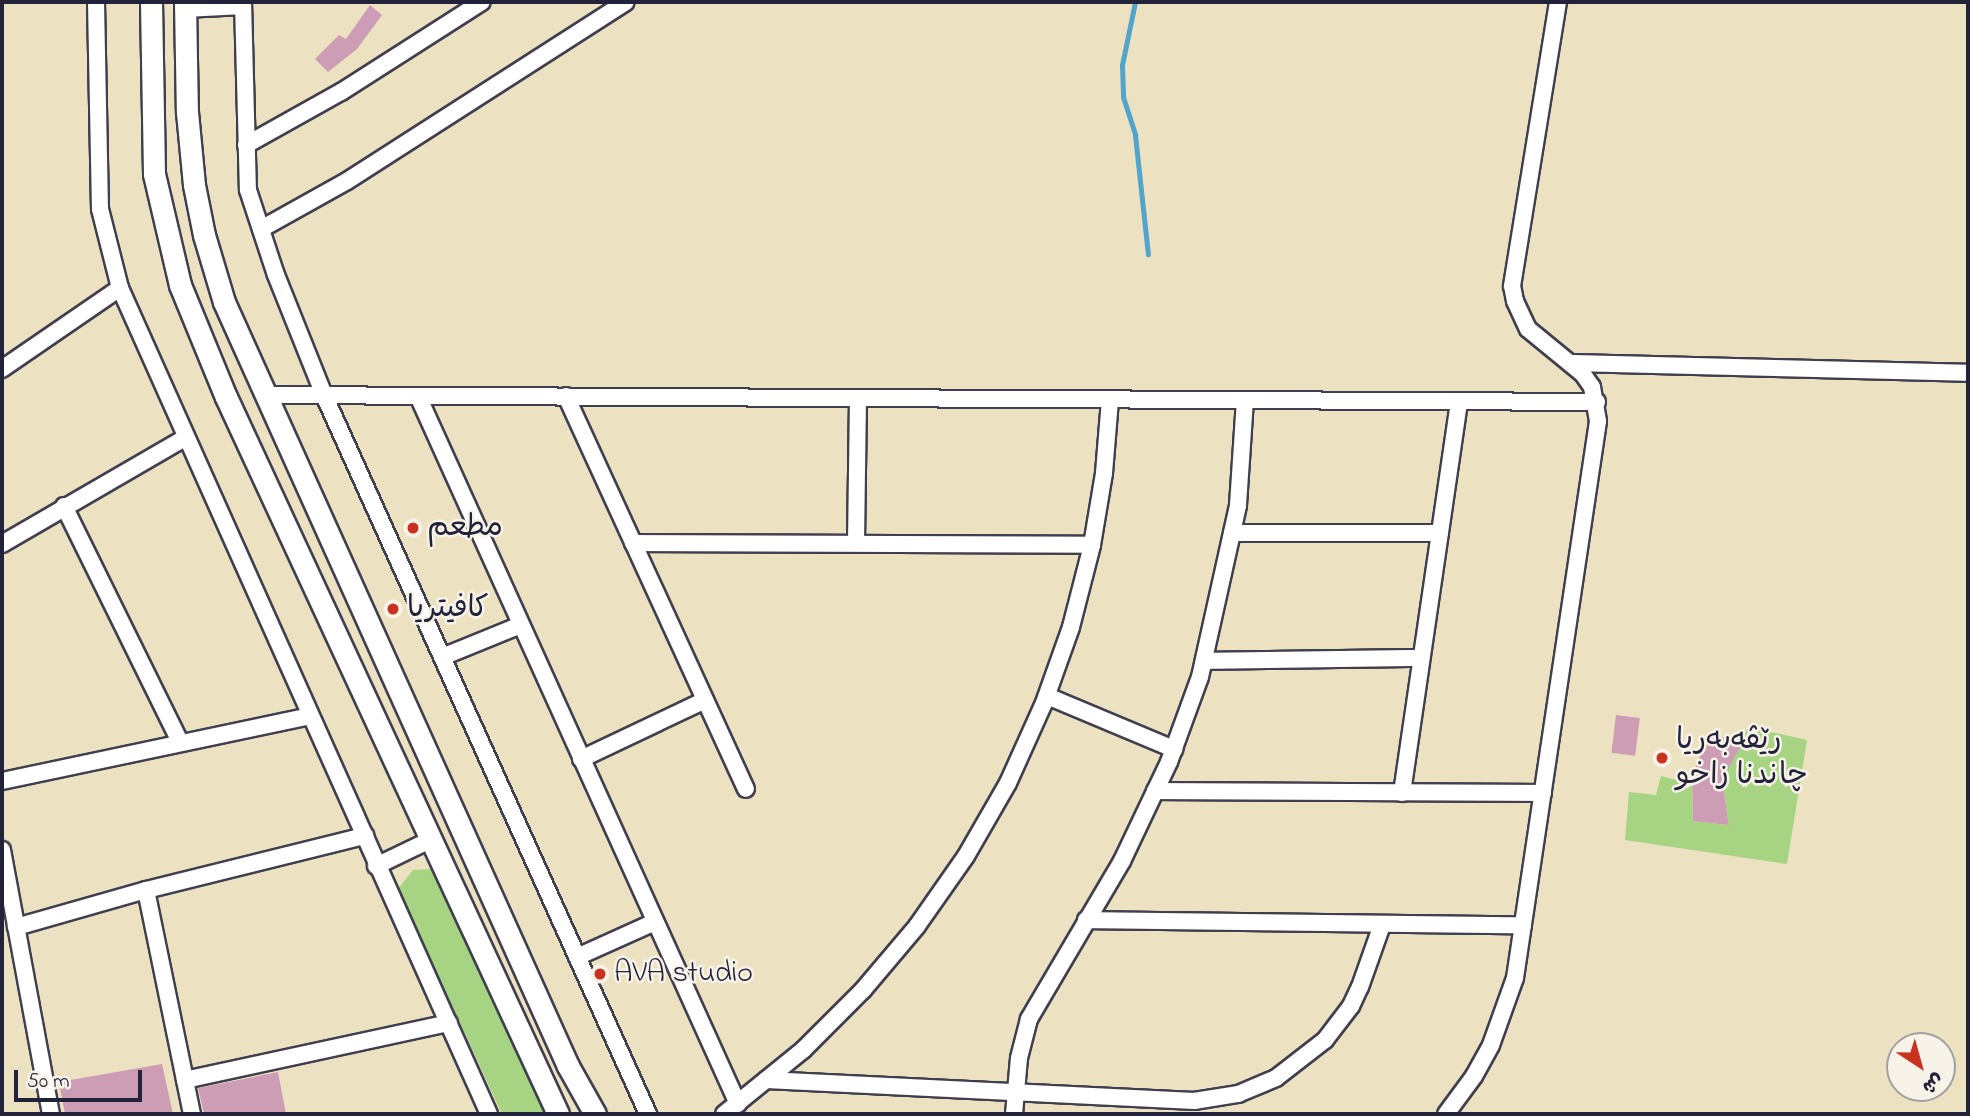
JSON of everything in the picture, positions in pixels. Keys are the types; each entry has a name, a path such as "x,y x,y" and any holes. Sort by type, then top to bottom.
{"main road":[{"path":"151,2 154,174 180,285 226,397 558,1114"},
{"path":"185,6 187,112 194,185 204,235 225,302 568,1066 595,1114"}],"street":[{"path":"96,2 100,208 120,288 489,1114"},
{"path":"246,145 341,92 482,2"},
{"path":"261,229 347,181 626,2"},
{"path":"1446,1114 1474,1076 1505,1013 1515,978 1598,421 1597,402 1588,380 1528,329 1520,316 1512,286 1558,2"},
{"path":"185,6 243,4 248,190 261,229 324,395 648,1114"},
{"path":"2,369 120,288"},
{"path":"1571,363 1968,373"},
{"path":"269,395 1597,402"},
{"path":"418,396 738,1104"},
{"path":"566,397 746,789"},
{"path":"856,542 858,398"},
{"path":"724,1114 803,1050 863,990 917,926 966,856 1008,783 1047,696 1071,627 1092,545 1104,473 1110,400"},
{"path":"1014,1114 1019,1058 1030,1020 1122,861 1174,749 1204,661 1238,505 1245,400"},
{"path":"1402,793 1459,402"},
{"path":"3,540 185,438"},
{"path":"64,506 180,742"},
{"path":"1232,533 1440,533"},
{"path":"633,543 1092,545"},
{"path":"442,657 521,625"},
{"path":"1204,661 1422,658"},
{"path":"1047,696 1174,749"},
{"path":"581,759 705,700"},
{"path":"2,781 310,716"},
{"path":"1155,791 1543,793"},
{"path":"16,927 146,890 365,836"},
{"path":"376,866 432,839"},
{"path":"2,849 51,1114"},
{"path":"146,890 192,1114"},
{"path":"1086,920 1523,925"},
{"path":"577,957 655,922"},
{"path":"766,1080 1194,1101 1238,1094 1276,1078 1317,1047 1345,1015 1360,987 1382,925"},
{"path":"185,1080 449,1023"}],"green space":[{"path":"1748,727 1807,740 1787,864 1625,840 1629,792 1656,795 1661,776 1692,784 1693,821 1729,825 1722,780"},
{"path":"431,869 544,1114 502,1114 398,889 413,870"}],"building":[{"path":"370,5 382,15 357,49 328,72 315,59 339,35 346,39"},
{"path":"1616,715 1640,718 1635,756 1611,753"},
{"path":"1709,734 1743,742 1722,780 1729,825 1693,821 1692,776"},
{"path":"162,1064 173,1114 65,1114 59,1082"},
{"path":"278,1072 286,1114 204,1114 198,1088"}],"waterway":[{"path":"1135,2 1122,65 1123,97 1135,135 1148,254"}],"place":[{"name":"مطعم","path":"413,528"},
{"name":"كافيتريا","path":"393,609"},
{"name":"رێڤه‌به‌ريا چاندنا زاخو","path":"1662,758"},
{"name":"AVA studio","path":"600,974"}]}
